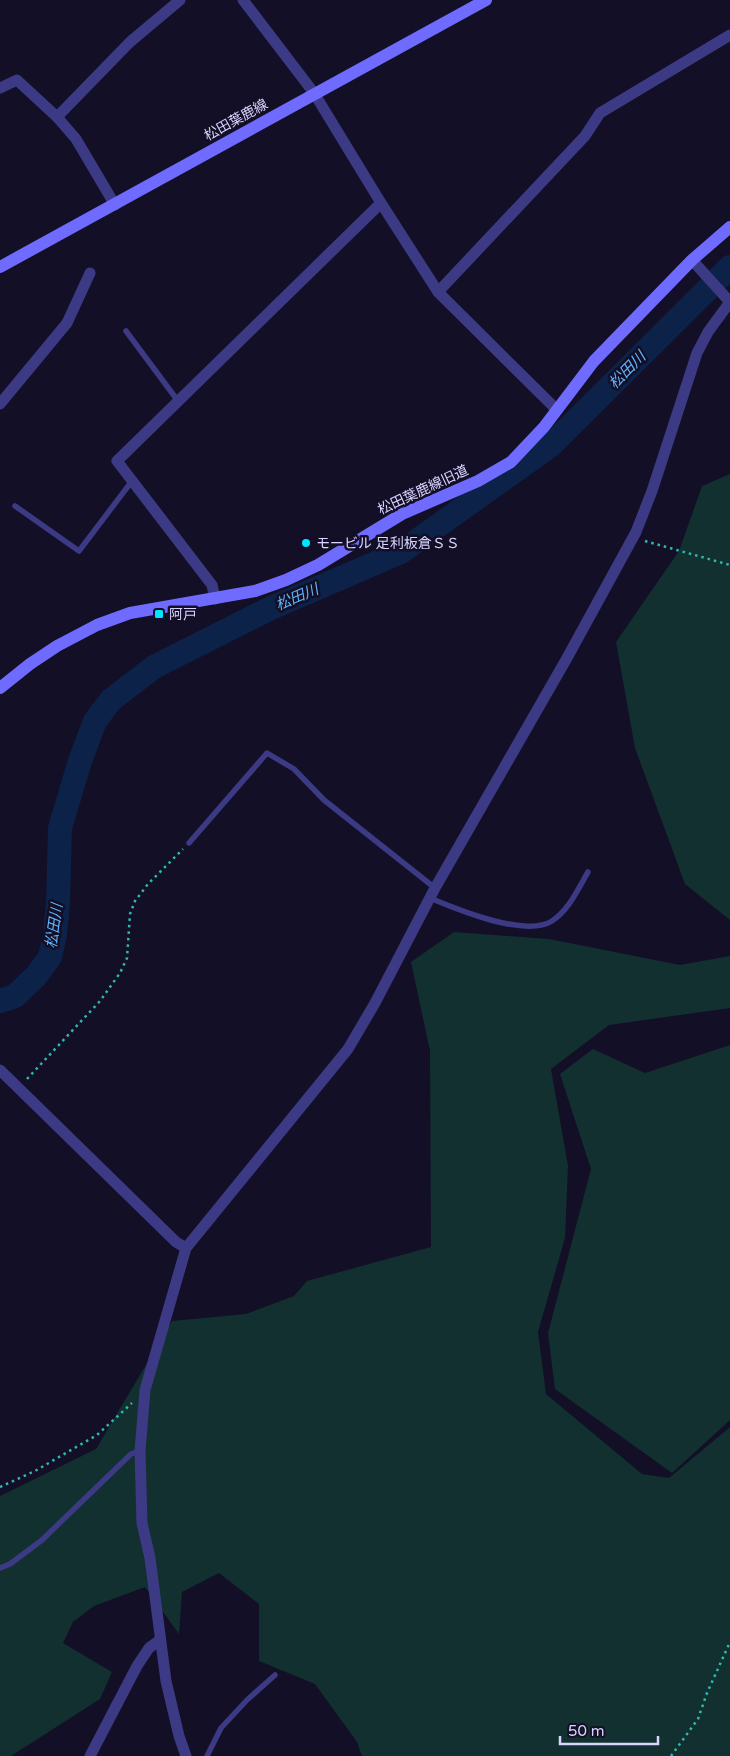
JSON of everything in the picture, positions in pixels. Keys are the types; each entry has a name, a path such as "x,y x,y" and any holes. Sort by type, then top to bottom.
{"street":[{"path":"57,117 130,42 180,0"},
{"path":"243,0 314,94 438,292 556,409"},
{"name":"松田葉鹿線","path":"0,267 486,0"},
{"path":"438,292 585,136 600,113 730,35"},
{"path":"0,88 17,80 57,117 76,139 115,205"},
{"path":"215,599 212,585 117,461 381,203"},
{"name":"松田葉鹿線旧道","path":"0,688 30,664 57,646 117,617 144,610 255,591 286,580 318,565 402,514 478,481 511,462 538,434 594,361 695,264 730,227"},
{"path":"186,1756 179,1736 166,1681 150,1558 142,1523 140,1452 146,1390 186,1248 348,1049 376,1003 432,893 572,650 633,537 652,491 697,353 728,300 695,264"},
{"path":"0,404 67,323 90,273"},
{"path":"0,1070 176,1242 186,1248"},
{"path":"90,1756 137,1666 149,1648 160,1640"}],"lane":[{"path":"126,331 178,401"},
{"path":"15,506 79,551 132,481"},
{"path":"189,843 266,753 294,769 324,800 432,893 462,912 481,918 522,925 541,925 550,922 568,905 588,872"},
{"path":"0,1568 10,1564 42,1540 131,1454 140,1452"},
{"path":"207,1756 221,1728 247,1700 275,1675"}],"path":[{"path":"633,537 730,566"},
{"path":"18,1089 100,1000 120,973 127,958 130,914 135,901 148,884 189,843"},
{"path":"0,1488 35,1471 97,1435 146,1390"},
{"path":"671,1756 698,1719 707,1693 730,1642"}],"green space":[{"path":"730,474 730,920 685,884 635,748 616,642 679,551 702,486"},
{"path":"454,932 549,939 680,965 730,956 730,1008 609,1025 551,1069 568,1166 565,1238 538,1332 546,1394 642,1474 669,1478 730,1427 730,1756 362,1756 357,1742 315,1684 259,1661 259,1604 219,1573 182,1592 179,1634 145,1587 94,1606 73,1622 63,1643 112,1672 100,1699 11,1756 0,1756 0,1496 96,1449 172,1321 246,1314 294,1296 307,1281 431,1247 430,1051 411,962"},
{"path":"730,1045 730,1420 672,1473 555,1389 548,1333 591,1169 560,1074 593,1049 645,1073"}],"waterway":[{"name":"松田川","path":"0,1001 15,996 36,976 50,957 55,935 58,903 60,828 80,761 95,721 111,700 154,667 269,609 401,552 550,446 730,267"}],"place":[{"name":"モービル 足利板倉ＳＳ","path":"306,543"},
{"name":"阿戸","path":"159,614"}]}
